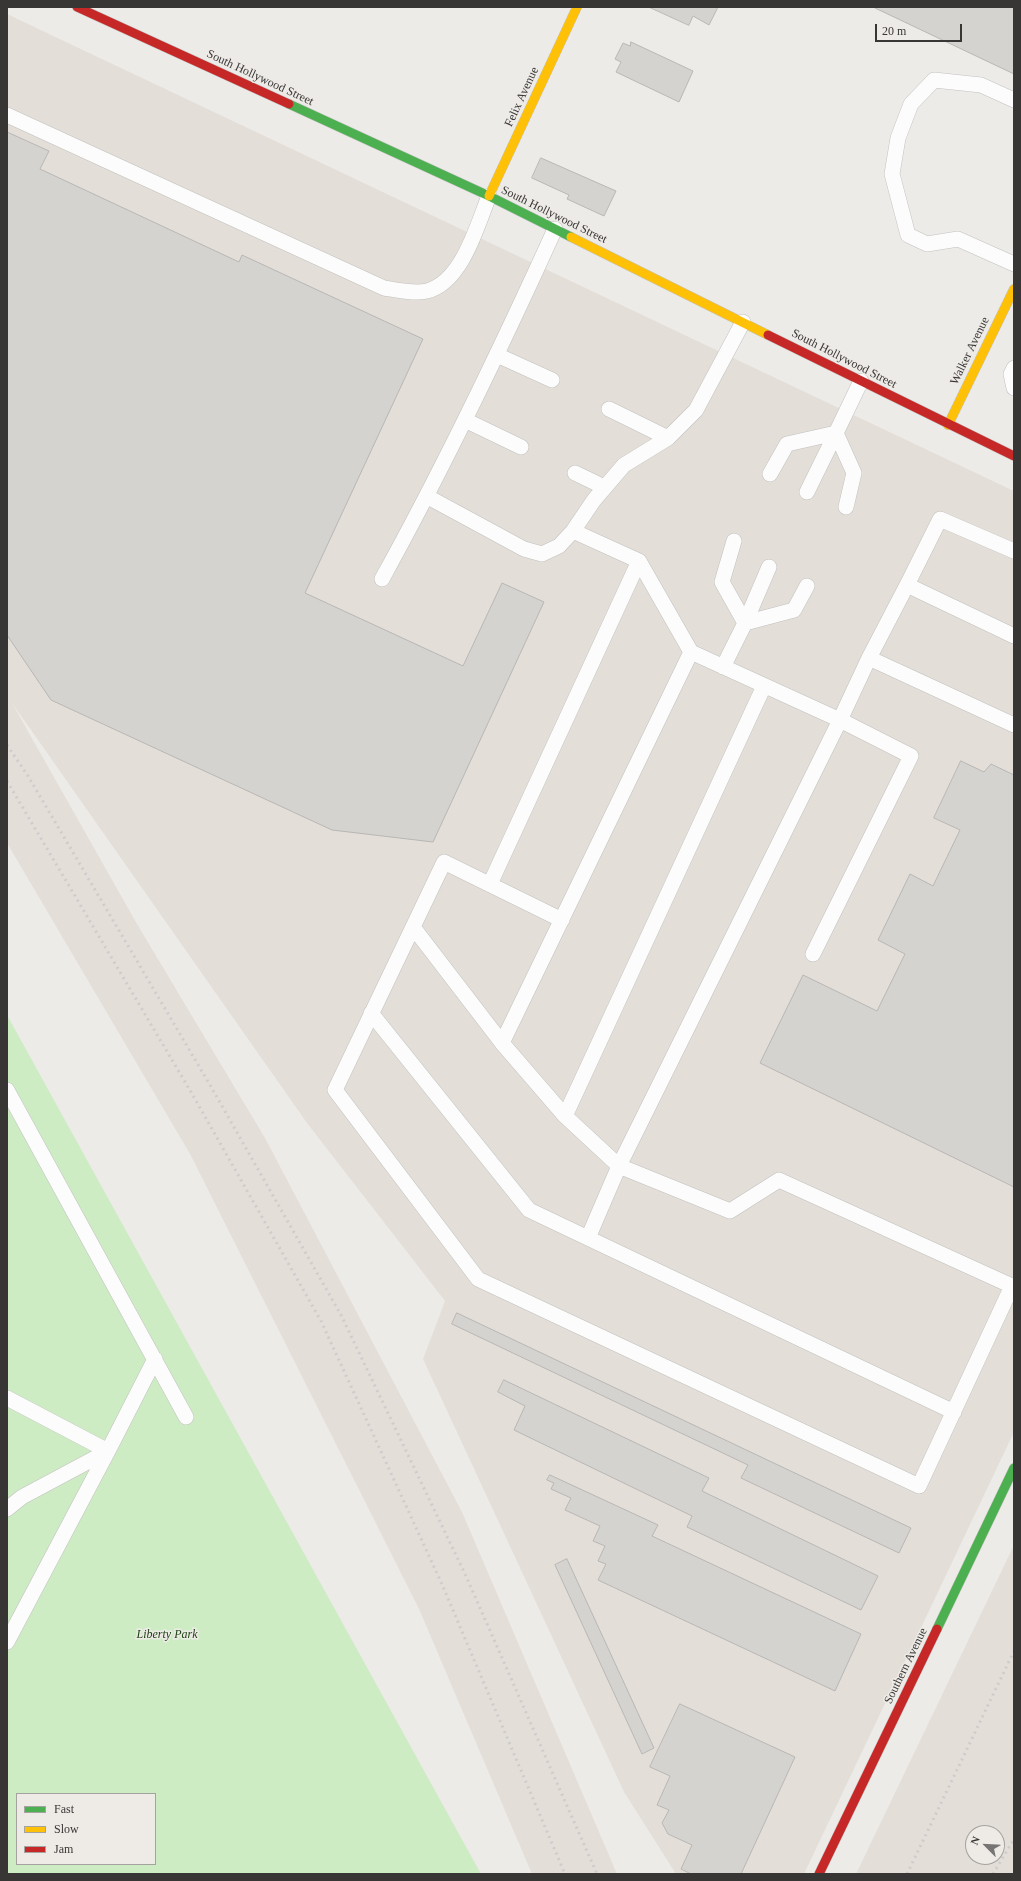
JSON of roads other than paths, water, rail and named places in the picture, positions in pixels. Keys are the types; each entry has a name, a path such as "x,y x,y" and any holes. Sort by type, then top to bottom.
{"main road":[{"name":"South Hollywood Street","path":"77,7 490,196 948,425 1014,456"},
{"name":"Felix Avenue","path":"490,196 577,7"},
{"name":"Walker Avenue","path":"948,425 1014,289"},
{"name":"Southern Avenue","path":"819,1874 1014,1468"}],"lane":[{"path":"1014,100 981,85 934,80 911,104 898,138 892,174 908,235 927,244 958,239 1014,264"},
{"path":"7,115 384,288 407,291 427,291 448,279 466,253 490,196"},
{"path":"382,579 428,496 497,355 556,229"},
{"path":"428,496 524,549 542,554 559,546 573,531 604,487 624,465 668,438 696,410 742,322"},
{"path":"497,355 552,380"},
{"path":"1014,368 1011,374 1014,388"},
{"path":"807,492 860,381"},
{"path":"609,409 668,438"},
{"path":"465,420 521,447"},
{"path":"770,474 787,444 836,433"},
{"path":"836,433 854,473 846,507"},
{"path":"575,473 604,487"},
{"path":"588,1238 619,1166 840,720 869,658 940,519 1014,552"},
{"path":"573,531 640,561 691,652 840,720 911,756 814,954"},
{"path":"734,541 722,582 745,622"},
{"path":"490,884 640,561"},
{"path":"723,667 769,567"},
{"path":"907,585 1014,636"},
{"path":"745,622 794,610 807,586"},
{"path":"502,1043 691,652"},
{"path":"869,658 1014,724"},
{"path":"565,1116 764,686"},
{"path":"413,927 502,1043 565,1116 619,1166 730,1211 779,1180 1012,1286 919,1486 478,1278 335,1090 444,862 562,920"},
{"path":"371,1013 529,1210 954,1412"},
{"path":"7,1090 186,1417"},
{"path":"7,1642 155,1359"},
{"path":"7,1398 108,1451"},
{"path":"7,1509 22,1497 108,1451"}],"railway":[{"path":"7,745 28,776 210,1085 341,1315 466,1576 597,1874"},
{"path":"7,781 191,1092 321,1321 441,1582 565,1874"},
{"path":"907,1874 1014,1651"},
{"path":"993,1874 1014,1839"}],"park label":[{"name":"Liberty Park","path":"167,1635"}]}
